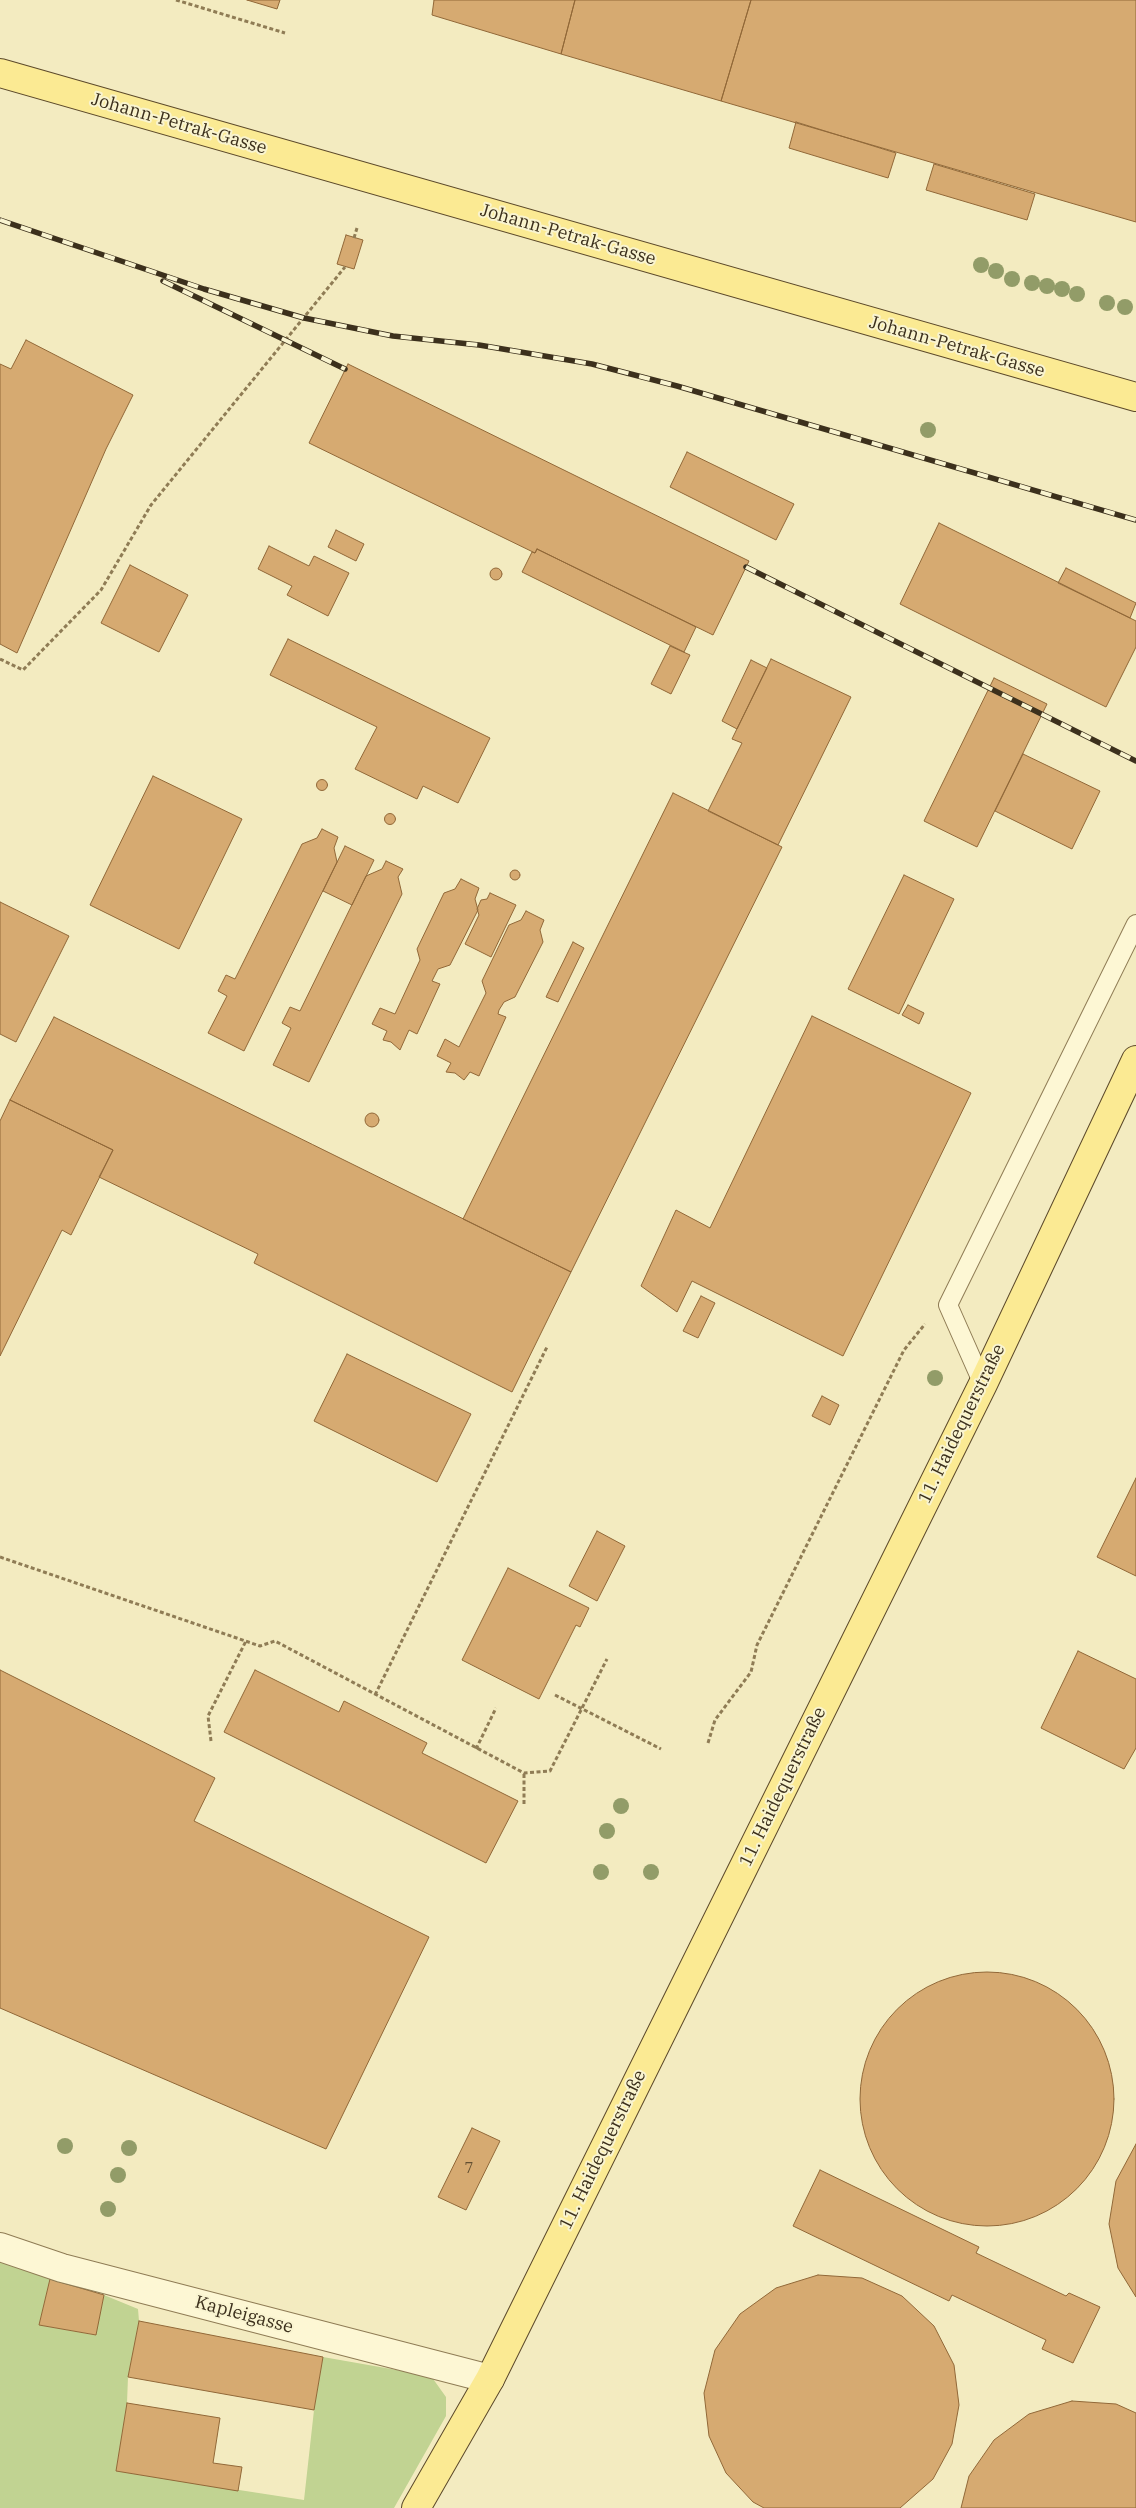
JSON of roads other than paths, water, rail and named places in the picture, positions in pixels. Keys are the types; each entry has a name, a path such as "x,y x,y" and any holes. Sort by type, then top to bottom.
{"main road":[{"name":"Johann-Petrak-Gasse","path":"0,73 1136,397"},
{"name":"11. Haidequerstraße","path":"416,2508 490,2378 982,1384 1136,1060"}],"street":[{"name":"Kapleigasse","path":"0,2247 72,2270 490,2378"}],"lane":[{"path":"982,1384 948,1305 1136,924"}],"railway":[{"path":"0,220 204,289 304,318 393,336 479,345 592,364 677,386 1136,520"},
{"path":"163,281 345,369"},
{"path":"746,567 1136,761"}]}
